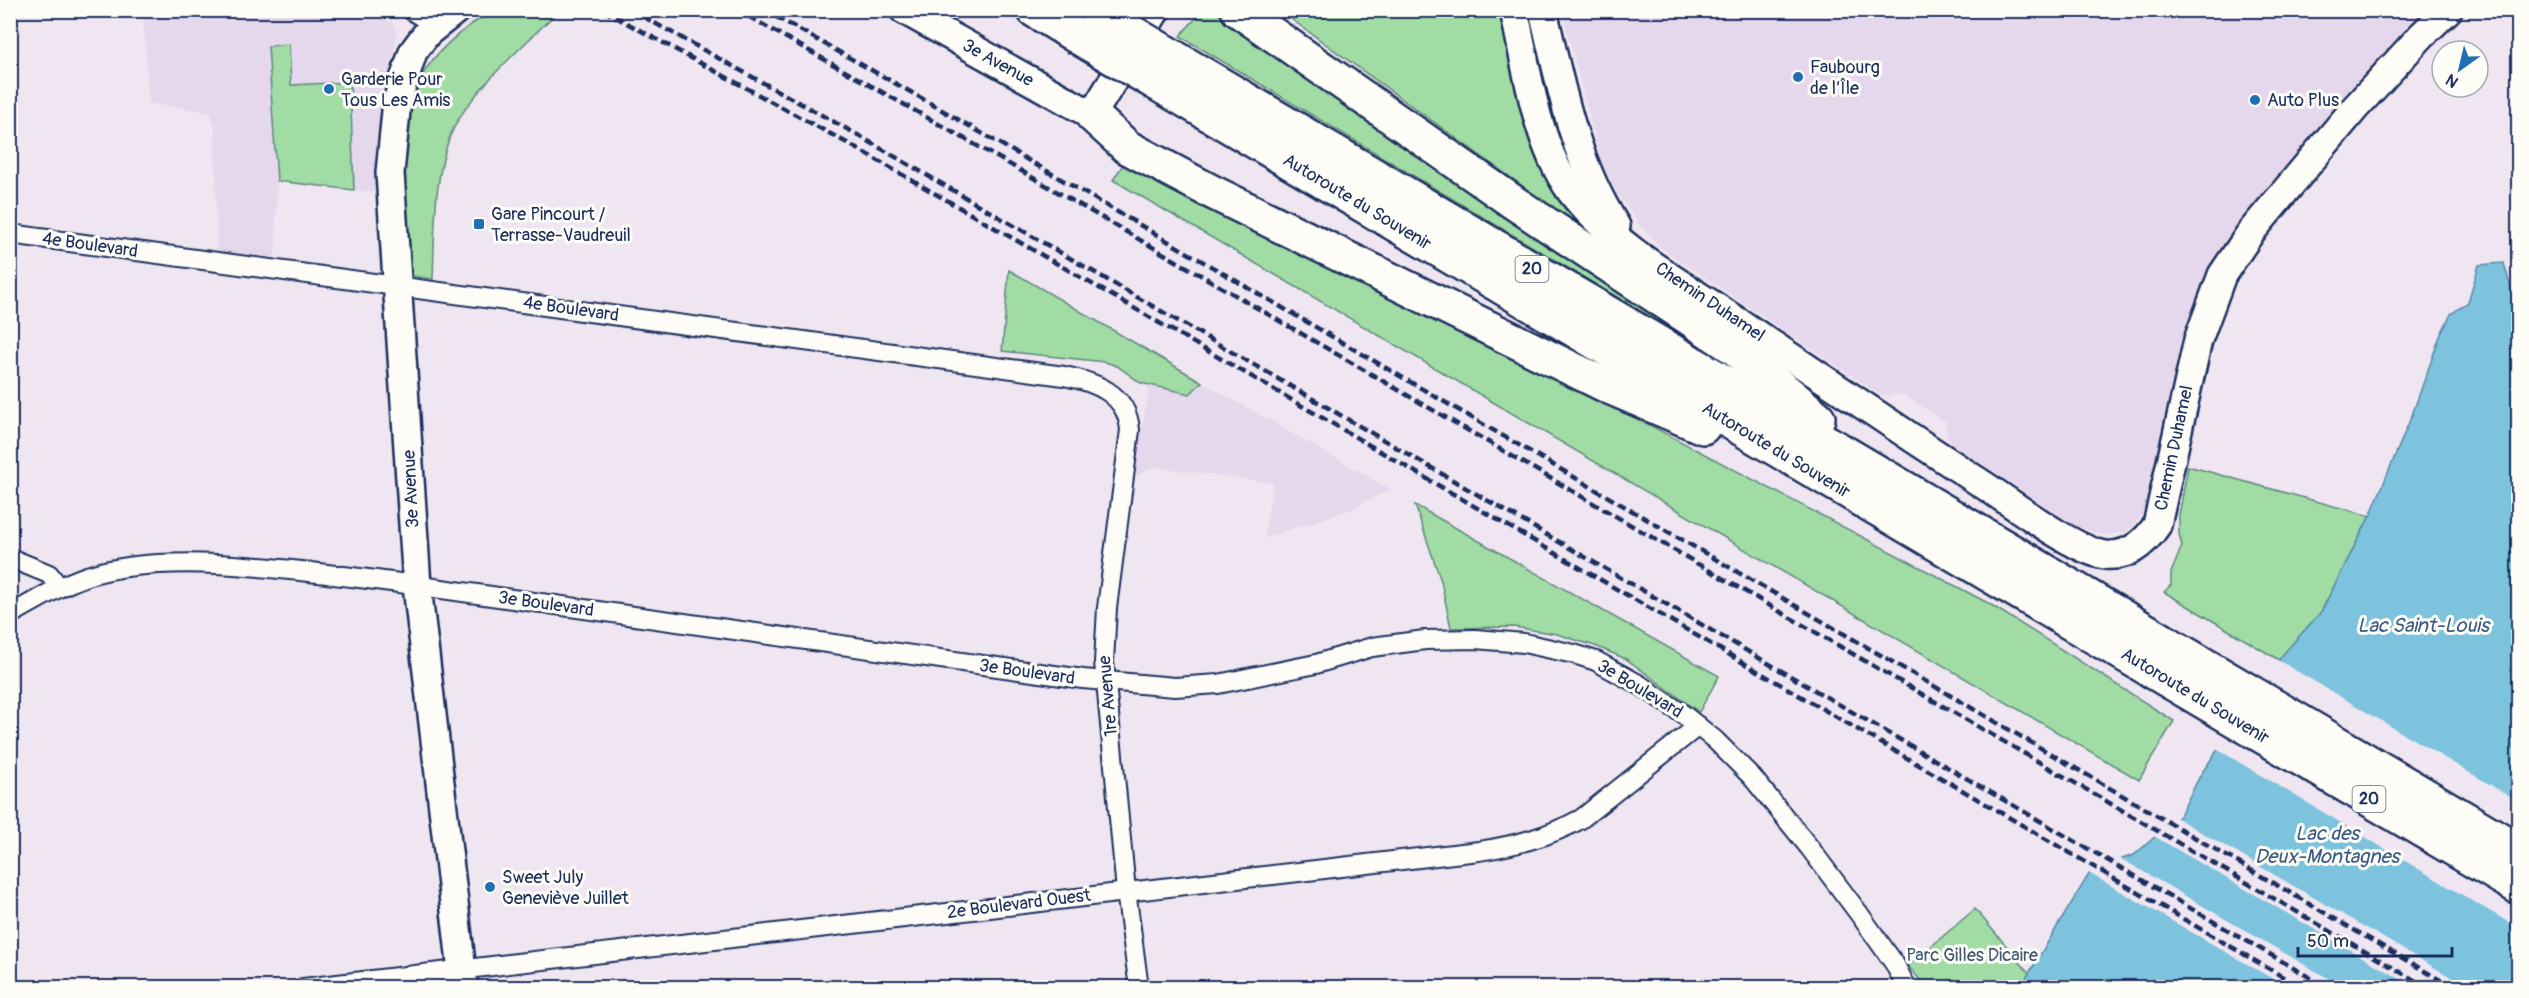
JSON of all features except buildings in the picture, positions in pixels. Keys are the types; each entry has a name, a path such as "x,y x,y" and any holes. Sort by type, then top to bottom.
{"highway":[{"name":"Autoroute du Souvenir","path":"1034,10 1085,23 1816,474 2227,697 2518,850"},
{"path":"1238,10 1516,204 1736,349 1893,481"},
{"name":"Autoroute du Souvenir","path":"1164,70 1893,481 2518,887"},
{"path":"1092,115 1132,150 1326,249 1607,386 1816,474"}],"street":[{"path":"411,10 446,18"},
{"name":"3e Avenue","path":"904,10 1092,115"},
{"path":"1092,115 1156,10"},
{"name":"Chemin Duhamel","path":"1514,10 1542,128 1557,168 1575,197 1587,210 1661,270 1849,395 2078,545 2106,555 2129,552 2150,536 2161,512 2198,340 2210,302 2222,275 2251,232 2349,115 2448,10"},
{"name":"Chemin Duhamel","path":"1543,10 1582,158 1602,203 1631,247"},
{"name":"3e Avenue","path":"446,18 420,40 402,82 394,116 391,184 417,586 463,978"},
{"name":"4e Boulevard","path":"10,234 1064,376 1096,385 1108,391 1123,406"},
{"name":"1re Avenue","path":"1123,406 1128,416 1130,430 1104,644 1126,891 1139,987"},
{"path":"10,558 49,574 59,587"},
{"name":"3e Boulevard","path":"10,615 59,587 89,575 171,565 285,570 417,586 1106,682 1175,687 1249,679 1316,664 1396,642 1499,640 1547,648 1596,662 1640,685 1698,726 1732,756 1777,807 1860,915 1894,963 1907,987"},
{"name":"2e Boulevard Ouest","path":"303,987 463,978 1126,891 1479,852 1525,844 1581,819 1698,726"}],"shaded area":[{"path":"386,10 389,12 385,20 393,23 397,31 380,131 381,193 277,181 275,262 217,252 215,127 210,112 149,103 143,11"},
{"path":"1562,11 2431,11 2359,82 2218,261 2199,293 2189,321 2160,452 2144,512 2132,527 2122,533 2105,535 2079,528 1955,446 1948,438 1945,421 1901,394 1889,396 1879,394 1660,247 1639,224 1616,192 1601,161"},
{"path":"1202,382 1390,489 1349,510 1264,538 1273,483 1155,467 1133,477 1150,385 1190,394"}],"green space":[{"path":"492,11 550,11 555,14 497,71 459,118 445,151 438,187 433,279 412,276 406,201 405,146 413,97 428,66 444,47 462,31"},
{"path":"1202,11 1216,11 1518,216 1722,360 1180,36"},
{"path":"1280,11 1503,11 1550,177 1597,240"},
{"path":"289,44 291,85 350,82 354,190 277,181 268,46"},
{"path":"1124,163 1516,355 1988,603 2174,721 2139,780 1113,180"},
{"path":"1009,270 1202,382 1190,394 1141,383 1117,366 1105,362 1002,351"},
{"path":"2188,466 2370,516 2321,612 2279,660 2164,592 2171,585 2171,573 2182,546 2179,534 2179,515"},
{"path":"1415,505 1719,676 1699,712 1626,659 1595,646 1557,634 1514,627 1451,628 1441,581"},
{"name":"Parc Gilles Dicaire","path":"1975,909 2030,974 2020,987 1926,987 1908,966"}],"water":[{"name":"Lac des Deux-Montagnes","path":"2504,263 2518,314 2518,987 2020,988 2092,869 2134,855 2180,815 2201,774 2284,653 2321,612 2370,516 2412,415 2440,336 2451,314 2468,302 2479,265"}],"pier":[{"path":"2276,659 2518,801 2518,928 2215,748"},
{"path":"2173,816 2468,987 2414,987 2152,835"},
{"path":"2118,857 2343,987 2287,987 2087,872 2090,866"}],"railway":[{"path":"603,10 849,144 2302,988"},
{"path":"631,10 856,134 2328,988"},
{"path":"737,10 1018,169 2428,988"},
{"path":"764,10 916,95 2454,988"}],"place":[{"name":"Faubourg de l’Île","path":"1798,77"},
{"name":"Garderie Pour Tous Les Amis","path":"329,89"},
{"name":"Auto Plus","path":"2255,100"},
{"name":"Gare Pincourt / Terrasse-Vaudreuil","path":"479,224"},
{"name":"Sweet July Geneviève Juillet","path":"490,887"}],"water label":[{"name":"Lac Saint-Louis","path":"2423,625"}]}
